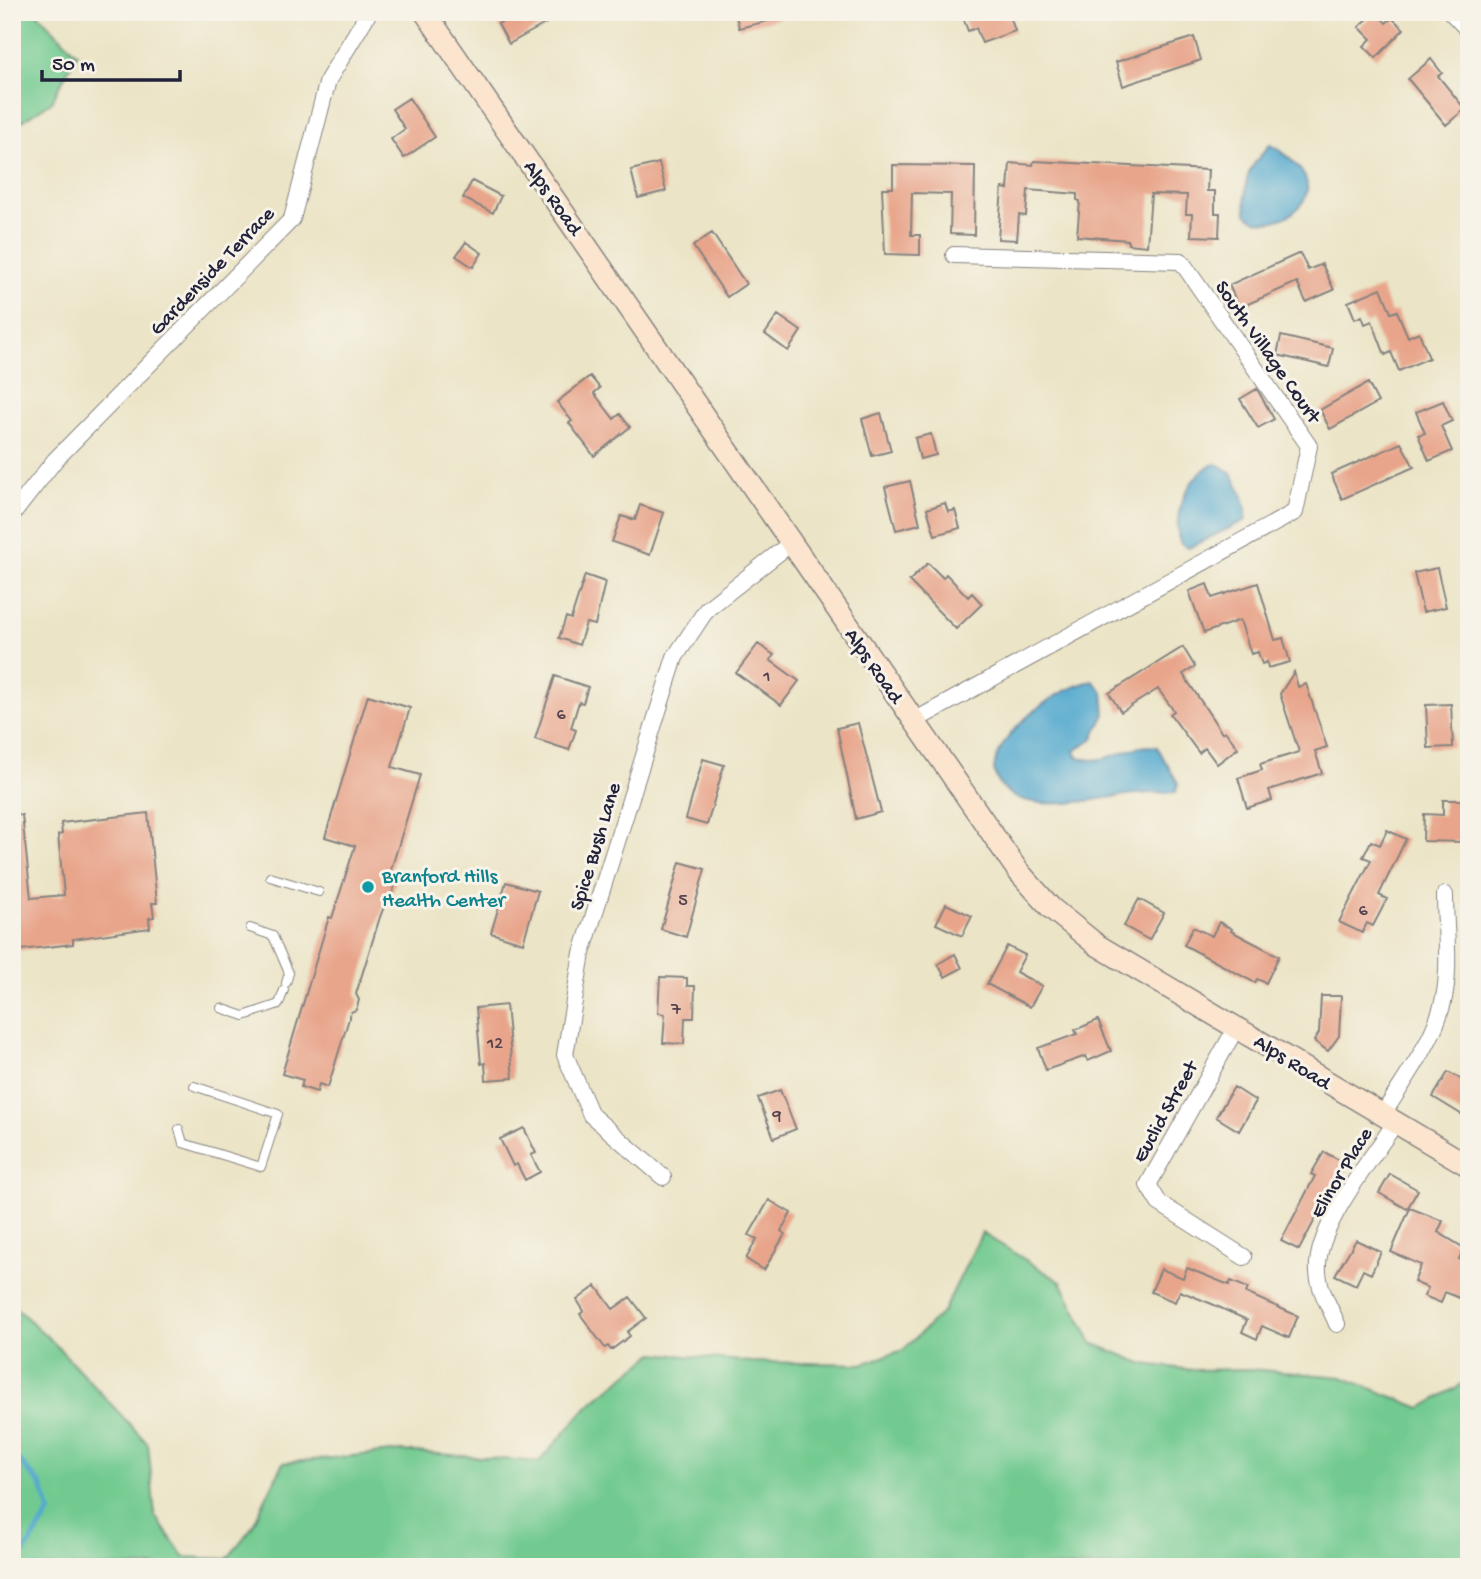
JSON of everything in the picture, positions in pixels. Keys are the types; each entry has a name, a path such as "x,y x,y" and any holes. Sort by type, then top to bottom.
{"street":[{"name":"Gardenside Terrace","path":"12,515 55,460 292,219 328,80 369,12"},
{"name":"Alps Road","path":"425,12 1018,871 1051,908 1108,951 1469,1166"},
{"path":"1451,12 1469,31"},
{"name":"South Village Court","path":"914,721 1295,512 1309,446 1181,261 954,255"},
{"name":"Spice Bush Lane","path":"663,1177 591,1115 565,1055 582,953 675,657 707,608 791,543"},
{"name":"Elinor Place","path":"1337,1324 1320,1285 1320,1254 1331,1224 1388,1120 1441,1009 1445,989 1445,895"},
{"name":"Euclid Street","path":"1237,1026 1147,1185 1160,1203 1244,1257"}],"lane":[{"path":"270,877 320,892"},
{"path":"221,1008 244,1016 279,1004 289,973 273,936 250,928"},
{"path":"178,1129 183,1143 261,1167 278,1114 194,1086"}],"green space":[{"path":"12,12 36,12 77,54 51,102 12,128"},
{"path":"982,1233 1061,1282 1092,1343 1144,1364 1193,1370 1249,1369 1342,1377 1421,1408 1469,1380 1469,1567 12,1567 12,1304 55,1344 148,1444 155,1516 184,1557 227,1559 252,1527 283,1463 402,1451 539,1462 589,1405 654,1353 752,1362 862,1364 903,1350 943,1312"}],"water":[{"path":"1270,145 1296,165 1306,179 1307,192 1302,204 1292,213 1267,222 1255,220 1246,213 1245,191 1248,175"},
{"path":"1215,464 1229,471 1239,486 1245,504 1246,520 1188,548 1180,543 1180,509 1197,476"},
{"path":"1093,681 1103,692 1105,714 1093,738 1075,751 1077,756 1097,760 1137,748 1157,747 1178,783 1176,792 1133,794 1052,804 1032,802 1014,796 1001,786 994,770 997,756 1017,727 1046,702 1078,685"}],"building":[{"path":"519,12 566,12 509,44 498,24"},
{"path":"735,12 779,12 780,18 739,28"},
{"path":"961,12 1014,12 1010,16 1015,31 982,43 976,28 968,31"},
{"path":"1375,12 1386,23 1392,18 1404,29 1376,58 1364,46 1371,39 1359,27"},
{"path":"1194,37 1201,60 1123,86 1116,62"},
{"path":"1431,59 1442,73 1438,76 1465,109 1446,125 1408,79"},
{"path":"409,98 435,137 404,158 391,139 405,129 392,109"},
{"path":"1034,161 1208,170 1207,191 1215,191 1215,213 1220,213 1219,237 1191,236 1192,214 1186,214 1187,195 1151,194 1147,246 1128,244 1128,240 1077,236 1080,201 1077,200 1077,194 1028,190 1026,216 1019,215 1017,240 998,239 1002,188 1008,189 1010,163 1033,165"},
{"path":"659,163 666,191 638,198 631,170"},
{"path":"893,165 975,166 974,235 950,234 951,194 912,193 911,235 920,235 920,255 885,254 882,188 893,188"},
{"path":"472,181 501,196 493,213 463,198"},
{"path":"712,233 746,284 727,297 693,246"},
{"path":"466,242 482,253 473,267 456,256"},
{"path":"1300,253 1308,270 1322,264 1334,290 1306,302 1297,282 1239,308 1229,285"},
{"path":"1381,288 1391,313 1397,311 1408,337 1419,332 1429,358 1399,371 1391,352 1385,355 1372,321 1365,324 1362,316 1355,319 1348,302"},
{"path":"778,315 801,331 788,351 765,334"},
{"path":"1281,336 1333,348 1329,367 1277,355"},
{"path":"590,376 600,388 594,393 614,419 620,414 630,427 594,456 557,402"},
{"path":"1368,383 1378,402 1330,429 1320,410"},
{"path":"1257,389 1274,419 1258,428 1240,399"},
{"path":"1443,401 1452,421 1441,426 1452,451 1429,461 1418,435 1425,433 1416,412"},
{"path":"881,413 891,451 872,456 862,419"},
{"path":"931,434 936,455 920,459 915,438"},
{"path":"1401,443 1414,467 1342,499 1331,474"},
{"path":"910,481 920,524 896,530 885,487"},
{"path":"945,503 948,512 955,510 960,528 935,535 927,509"},
{"path":"640,505 664,513 650,555 612,542 621,516 635,520"},
{"path":"928,563 943,578 946,574 968,597 972,593 982,604 956,629 909,581"},
{"path":"1437,568 1446,607 1423,612 1414,573"},
{"path":"585,575 605,582 595,625 586,623 579,645 559,638 566,617 571,619"},
{"path":"1258,583 1275,640 1283,638 1290,662 1268,668 1267,662 1262,664 1258,652 1251,654 1240,620 1204,633 1189,591 1207,584 1212,598"},
{"path":"758,644 774,655 770,660 799,681 781,705 736,673"},
{"path":"1183,647 1195,667 1183,674 1222,733 1225,731 1238,748 1217,764 1205,748 1199,753 1170,714 1174,711 1158,689 1121,712 1109,693"},
{"path":"1294,672 1298,687 1306,684 1327,747 1315,751 1322,773 1269,790 1272,800 1247,808 1238,778 1262,770 1260,764 1299,752 1280,694"},
{"path":"555,676 588,687 583,703 579,702 571,728 576,730 569,750 535,739"},
{"name":"Branford Hills Health Center","path":"368,695 410,708 392,767 420,775 390,873 398,875 390,900 387,899 380,917 356,994 359,1000 356,1010 351,1012 328,1087 319,1084 317,1092 301,1087 303,1080 282,1074 329,917 332,918 355,846 325,837"},
{"path":"1451,704 1453,747 1428,748 1426,705"},
{"path":"858,723 881,812 856,819 837,728"},
{"path":"703,759 724,765 707,825 686,819"},
{"path":"1443,800 1465,800 1464,842 1423,841 1424,814 1443,815"},
{"path":"148,813 157,903 152,903 154,917 149,918 150,928 73,939 73,944 12,951 12,815 22,815 31,898 64,895 58,835 62,834 61,823"},
{"path":"1387,830 1406,839 1379,895 1387,899 1373,926 1367,923 1362,933 1339,922 1371,860 1363,857 1371,841 1380,845"},
{"path":"680,862 705,869 686,937 661,929"},
{"path":"506,882 538,891 523,943 491,933"},
{"path":"1139,899 1164,913 1149,940 1124,926"},
{"path":"946,904 972,916 962,936 936,924"},
{"path":"1219,922 1279,956 1266,983 1257,979 1255,983 1184,945 1193,927 1212,936"},
{"path":"1007,946 1025,955 1016,972 1042,986 1030,1007 987,984"},
{"path":"955,954 962,968 945,977 938,964"},
{"path":"660,977 687,978 687,986 695,986 694,1018 685,1018 684,1044 663,1043 665,1014 658,1013"},
{"path":"1321,996 1341,996 1339,1036 1328,1051 1314,1041 1319,1033"},
{"path":"506,1005 513,1078 486,1080 485,1063 481,1064 476,1008"},
{"path":"1098,1020 1111,1051 1088,1061 1086,1056 1046,1070 1038,1048 1077,1034 1075,1030"},
{"path":"1448,1072 1469,1084 1469,1119 1433,1097"},
{"path":"1234,1087 1256,1101 1239,1131 1216,1117"},
{"path":"780,1090 796,1129 774,1138 758,1098"},
{"path":"524,1128 536,1153 531,1155 540,1172 525,1180 517,1164 513,1166 500,1139"},
{"path":"1324,1152 1345,1163 1299,1250 1281,1241 1315,1176 1311,1174"},
{"path":"1390,1174 1418,1190 1407,1209 1379,1193"},
{"path":"769,1200 791,1213 781,1231 785,1234 764,1270 746,1259 757,1239 749,1235"},
{"path":"1410,1208 1443,1221 1438,1232 1464,1248 1459,1259 1469,1263 1469,1302 1445,1292 1441,1303 1424,1296 1428,1288 1414,1282 1421,1265 1391,1252"},
{"path":"1356,1240 1381,1252 1371,1274 1363,1270 1356,1285 1335,1275"},
{"path":"1187,1268 1229,1285 1231,1281 1248,1288 1246,1293 1298,1316 1289,1338 1262,1326 1257,1339 1242,1332 1247,1320 1212,1304 1180,1291 1175,1302 1151,1292 1161,1269 1183,1278"},
{"path":"596,1286 613,1309 630,1297 646,1318 627,1332 630,1336 611,1350 608,1346 605,1348 580,1314 584,1311 577,1300"}],"waterway":[{"path":"12,1453 41,1485 50,1512 15,1567"}],"place":[{"name":"Branford Hills Health Center","path":"368,887"}]}
